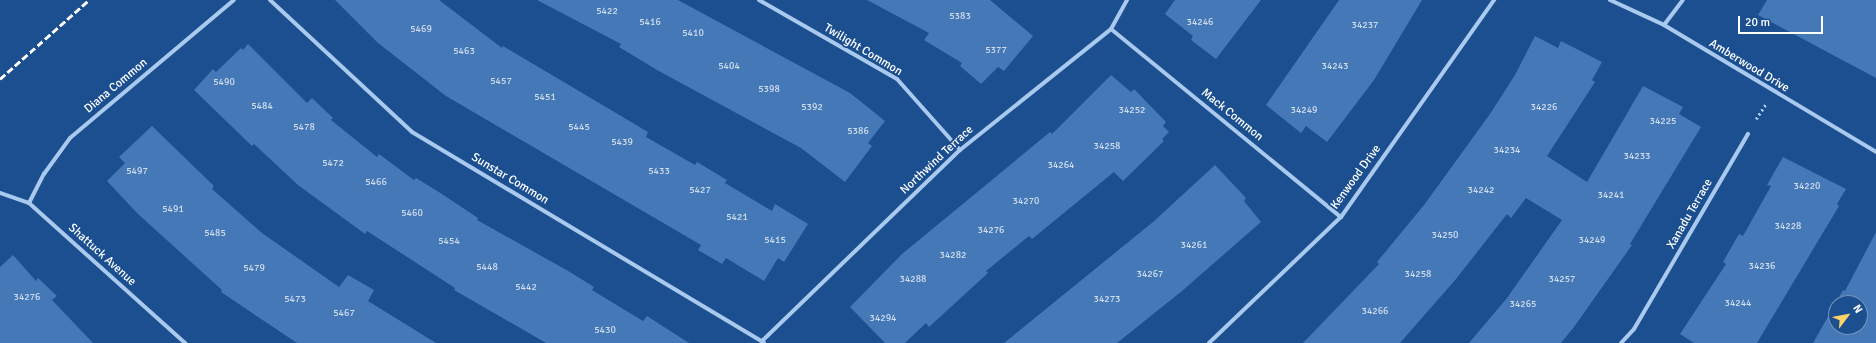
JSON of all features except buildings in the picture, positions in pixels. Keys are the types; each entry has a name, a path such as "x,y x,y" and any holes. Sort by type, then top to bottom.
{"street":[{"name":"Diana Common","path":"29,203 44,174 70,138 234,0"},
{"name":"Sunstar Common","path":"270,0 412,132 763,342"},
{"name":"Twilight Common","path":"759,0 897,79 960,150"},
{"name":"Northwind Terrace","path":"763,342 960,150 1111,29 1128,0"},
{"name":"Kenwood Drive","path":"1209,343 1341,217 1494,0"},
{"name":"Amberwood Drive","path":"1610,0 1664,26 1772,92 1876,152"},
{"path":"1664,26 1683,0"},
{"name":"Mack Common","path":"1111,29 1341,217"},
{"name":"Xanadu Terrace","path":"1621,343 1634,329 1748,134"},
{"name":"Shattuck Avenue","path":"0,193 29,203 184,343"}],"path":[{"path":"1748,134 1772,92"}],"railway":[{"path":"0,79 89,0"}]}
